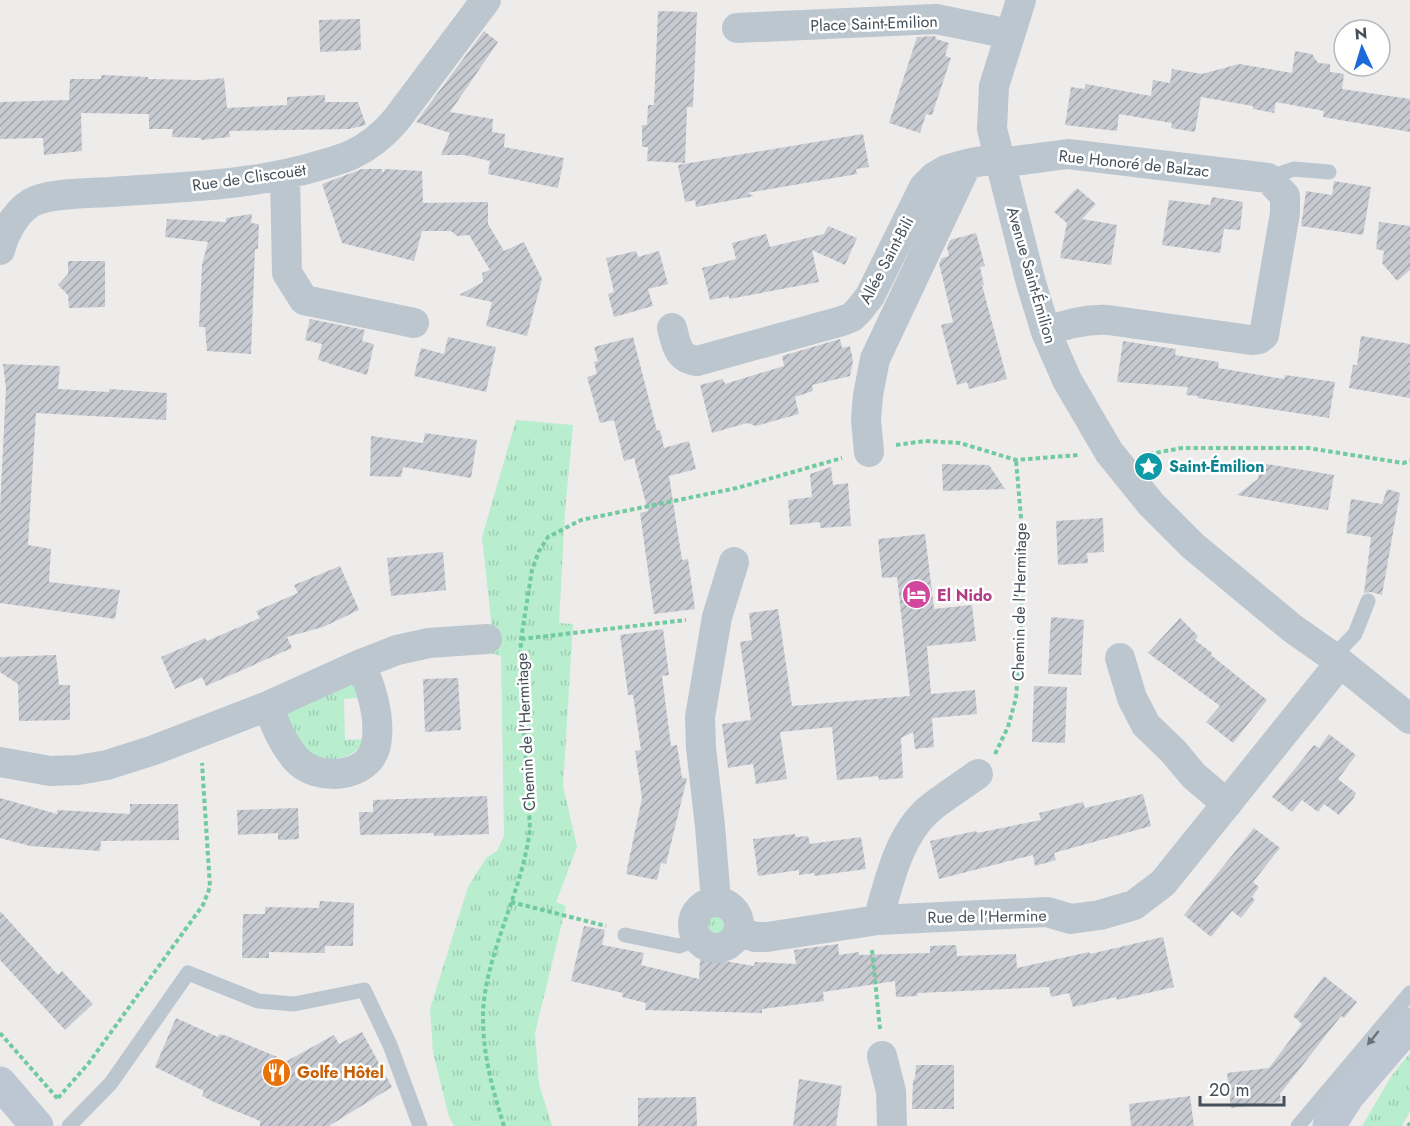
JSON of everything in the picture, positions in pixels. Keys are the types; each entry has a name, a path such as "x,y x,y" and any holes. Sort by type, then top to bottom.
{"main road":[{"path":"1329,1126 1348,1096 1410,1024"},
{"path":"1353,1126 1361,1097 1380,1060"},
{"path":"0,1083 37,1126"}],"street":[{"name":"Rue de Cliscouët","path":"0,250 9,228 19,214 37,200 69,195 205,185 285,175 352,155 385,133 486,0"},
{"name":"Avenue Saint-Émilion","path":"1021,0 994,86 992,129 1031,284 1046,332 1067,380 1112,456 1151,504 1193,546 1292,628 1410,719"},
{"name":"Place Saint-Emilion","path":"737,28 936,19 1010,33"},
{"name":"Rue Honoré de Balzac","path":"999,160 1015,161 1068,153 1268,178"},
{"name":"Allée Saint-Bili","path":"672,328 678,350 688,360 697,361 842,321 852,316 870,296 924,188 934,177 946,170 968,164 999,160"},
{"path":"869,452 866,420 874,359 968,164"},
{"path":"285,175 287,273 304,300 414,323"},
{"path":"1046,332 1057,327 1093,319 1251,340 1259,339 1264,335 1285,213 1285,196 1268,178"},
{"path":"716,902 710,826 700,748 700,717 717,617 734,562"},
{"path":"0,762 50,771 78,770 107,765 268,706 396,650 429,643 487,639"},
{"path":"1120,658 1132,698 1146,725 1194,776 1227,804"},
{"name":"Rue de l'Hermine","path":"738,931 755,937 766,937 878,920 1047,912 1071,919 1118,910 1134,904 1163,883 1227,804 1336,660"},
{"path":"268,706 280,737 303,766 315,772 331,774 350,771 368,760 376,746 375,713 368,679 361,664"},
{"path":"878,920 895,864 910,833 928,810 978,774"},
{"path":"708,902 716,902 730,906 739,922 738,931 728,945 711,948 697,939 692,921 696,912 708,902"},
{"path":"882,1056 891,1091 892,1126"}],"lane":[{"name":"Rue Honoré de Balzac","path":"1268,178 1294,169 1329,172"},
{"path":"1336,660 1355,634 1368,601"},
{"path":"625,935 679,946 697,939"},
{"path":"69,1126 111,1083 188,973 258,1001 294,1004 364,990 390,1045 420,1126"},
{"path":"1298,1126 1410,993"}],"path":[{"name":"Chemin de l'Hermitage","path":"504,1126 487,1059 484,1006 488,977 527,855 530,828 520,664 521,639 532,570 539,551 548,537 581,520 737,488 869,452 925,441 960,443 1016,460 1112,456 1182,448 1222,447 1308,448 1402,463 1410,461"},
{"name":"Chemin de l'Hermitage","path":"978,774 997,751 1008,728 1016,698 1021,629 1023,542 1016,460"},
{"path":"521,639 717,617"},
{"path":"58,1098 88,1064 203,905 207,896 210,887 200,732"},
{"path":"511,902 597,922 620,930 625,935"},
{"path":"878,920 872,951 882,1056"}],"green space":[{"path":"516,420 573,425 565,511 559,623 573,624 563,786 577,847 556,902 566,906 535,1033 539,1084 552,1126 454,1126 449,1117 433,1052 430,1009 468,887 486,858 497,851 504,836 501,656 490,653 491,620 482,537"},
{"path":"353,681 364,697 344,699 345,740 365,739 350,755 338,759 316,761 286,724 287,706"},
{"path":"715,909 726,914 731,925 726,936 715,941 704,936 699,925 704,914"},
{"path":"1410,1053 1410,1111 1402,1126 1362,1126 1392,1075"}],"building":[{"path":"658,11 697,12 693,107 687,107 685,163 647,161 648,147 642,147 642,125 647,125 648,105 654,105"},
{"path":"360,19 361,50 320,52 319,20"},
{"path":"484,31 498,42 450,112 493,119 492,132 505,134 504,147 564,158 558,188 488,174 490,161 464,155 441,155 450,133 416,122"},
{"path":"935,36 936,39 949,43 945,56 951,58 932,115 926,114 920,133 889,123 917,37"},
{"path":"1295,51 1312,54 1318,63 1330,64 1332,78 1343,78 1342,89 1410,99 1410,132 1323,117 1324,111 1276,102 1274,113 1253,109 1253,106 1201,97 1195,132 1171,128 1172,123 1119,114 1117,131 1065,125 1071,87 1084,89 1086,84 1151,96 1153,80 1170,83 1172,69 1202,74 1239,64 1292,73"},
{"path":"101,75 148,77 148,79 224,78 227,108 287,105 287,97 325,95 325,102 358,102 366,125 349,129 229,131 230,137 201,140 201,138 172,137 173,129 149,129 149,114 81,113 82,151 44,155 43,138 0,139 0,102 69,100 70,79 101,79"},
{"path":"863,134 869,167 856,169 857,174 747,193 754,196 696,207 695,200 685,202 678,165"},
{"path":"362,169 382,169 383,173 385,169 422,171 423,203 488,202 488,224 504,251 524,242 542,279 527,336 486,326 492,302 459,295 483,282 482,273 490,270 469,235 457,236 451,231 422,231 414,261 342,243 322,184"},
{"path":"1334,181 1371,187 1363,235 1301,226 1306,191 1332,195"},
{"path":"1077,188 1096,204 1082,219 1117,225 1111,265 1060,258 1067,223 1054,212"},
{"path":"1212,197 1243,202 1240,230 1224,229 1220,253 1162,245 1169,200 1210,205"},
{"path":"252,214 251,223 259,224 258,249 255,249 251,354 207,351 205,327 199,327 202,265 208,242 165,237 167,219 226,222 226,218"},
{"path":"1379,222 1410,226 1410,270 1397,281 1382,263 1384,251 1376,249"},
{"path":"828,226 857,238 845,265 812,250 819,282 729,299 729,296 710,300 702,268 736,259 732,243 766,234 770,247 824,234"},
{"path":"976,233 985,266 980,267 984,285 982,285 1007,379 969,389 967,382 957,385 941,325 953,322 939,263 942,258 949,256 947,247 950,240"},
{"path":"636,251 638,257 659,251 668,284 648,289 653,306 614,317 608,294 614,292 606,258"},
{"path":"68,261 105,261 105,307 69,308 68,295 58,285 68,274"},
{"path":"310,319 365,330 362,341 374,344 367,375 318,360 322,344 305,340"},
{"path":"1361,336 1410,344 1410,398 1349,388 1353,365 1357,365"},
{"path":"448,337 496,347 486,392 414,376 421,348 444,354"},
{"path":"633,337 657,431 660,430 664,448 689,441 696,469 669,476 682,560 688,559 695,609 654,614 640,513 648,511 634,458 624,461 614,420 600,423 587,377 597,374 594,362 598,361 594,347"},
{"path":"840,339 842,348 850,346 853,361 850,376 812,385 813,391 795,397 799,414 756,426 747,423 712,433 700,385 723,379 725,384 784,366 782,356"},
{"path":"1123,341 1176,349 1175,355 1219,362 1218,368 1284,379 1285,375 1335,382 1329,418 1198,398 1198,396 1186,395 1188,387 1117,382"},
{"path":"3,364 60,366 58,389 109,392 109,389 167,393 166,420 36,413 28,545 51,549 49,582 120,590 115,619 0,603 0,509 6,388"},
{"path":"425,433 477,440 471,478 403,467 401,477 370,476 371,436 423,443"},
{"path":"1260,463 1334,475 1328,510 1237,495 1258,479"},
{"path":"942,464 989,465 1005,489 943,491"},
{"path":"831,467 833,485 848,483 851,526 820,528 820,522 790,525 788,500 812,497 810,474"},
{"path":"1387,489 1400,493 1382,595 1364,593 1371,537 1346,533 1351,499 1382,504"},
{"path":"1103,518 1104,552 1087,553 1088,563 1058,565 1056,521"},
{"path":"925,534 934,609 972,605 976,641 927,646 931,694 975,690 977,714 932,718 934,747 915,749 913,732 901,738 903,778 879,780 878,776 837,780 832,727 780,732 787,779 756,784 753,764 728,768 722,724 751,720 740,642 752,640 749,613 778,609 792,706 910,696 897,577 882,578 878,539"},
{"path":"443,552 446,590 391,596 387,558"},
{"path":"340,566 359,610 323,627 287,637 292,648 206,686 202,677 175,689 161,657 205,638 207,641 260,618 256,611 298,593 294,585"},
{"path":"1051,617 1084,620 1081,675 1048,674"},
{"path":"1180,618 1198,636 1195,640 1267,700 1233,743 1206,722 1220,706 1148,653"},
{"path":"663,629 669,675 662,676 671,746 677,745 682,778 687,778 666,864 661,863 657,880 626,874 642,798 635,751 641,750 633,695 628,695 620,635"},
{"path":"56,655 59,685 70,685 70,720 19,721 18,684 0,672 0,657"},
{"path":"458,678 461,730 425,732 423,679"},
{"path":"1034,686 1067,687 1065,743 1032,742"},
{"path":"1329,734 1356,755 1338,779 1356,793 1339,815 1324,804 1318,812 1302,800 1292,812 1272,797 1314,745 1319,748"},
{"path":"1143,794 1151,826 1054,853 1056,860 1035,866 1033,855 939,879 930,841 1041,820 1039,813 1083,802 1085,808"},
{"path":"487,796 489,834 360,835 359,812 373,812 373,800"},
{"path":"0,798 57,814 57,810 130,814 130,804 178,804 179,840 101,841 100,851 30,846 0,838"},
{"path":"298,808 299,839 278,840 278,833 238,835 237,810"},
{"path":"1254,828 1280,848 1253,882 1259,887 1252,897 1255,900 1241,918 1232,911 1211,937 1184,915"},
{"path":"795,834 795,837 808,836 810,844 861,837 866,869 814,876 814,873 799,875 799,870 758,876 753,839"},
{"path":"320,901 354,903 353,946 325,946 325,953 269,952 269,958 242,958 243,914 265,914 265,907 319,908"},
{"path":"0,911 58,975 62,971 93,1004 65,1030 0,960"},
{"path":"584,926 605,930 602,945 644,953 641,965 699,979 700,960 754,966 755,962 796,964 794,950 838,944 839,955 859,952 859,955 930,953 930,946 956,945 957,956 1016,954 1017,968 1163,937 1174,987 1073,1007 1069,993 1051,997 1049,987 918,993 917,996 896,997 895,981 823,992 824,1001 762,1009 762,1013 645,1010 646,1003 622,997 623,993 571,981"},
{"path":"1324,976 1357,1002 1344,1018 1341,1016 1280,1094 1281,1102 1231,1108 1227,1073 1269,1068 1302,1024 1293,1016"},
{"name":"Golfe Hôtel","path":"176,1018 218,1037 220,1034 227,1036 287,1061 334,1035 339,1044 362,1032 392,1087 329,1126 260,1126 260,1121 202,1096 204,1091 155,1067"},
{"path":"916,1065 954,1065 954,1109 912,1109"},
{"path":"799,1079 842,1086 836,1126 793,1126"},
{"path":"1190,1096 1194,1126 1131,1126 1129,1104"},
{"path":"696,1097 697,1126 638,1126 638,1098"}],"place":[{"name":"Saint-Émilion","path":"1148,466"},
{"name":"El Nido","path":"916,595"},
{"name":"Golfe Hôtel","path":"276,1072"}]}
